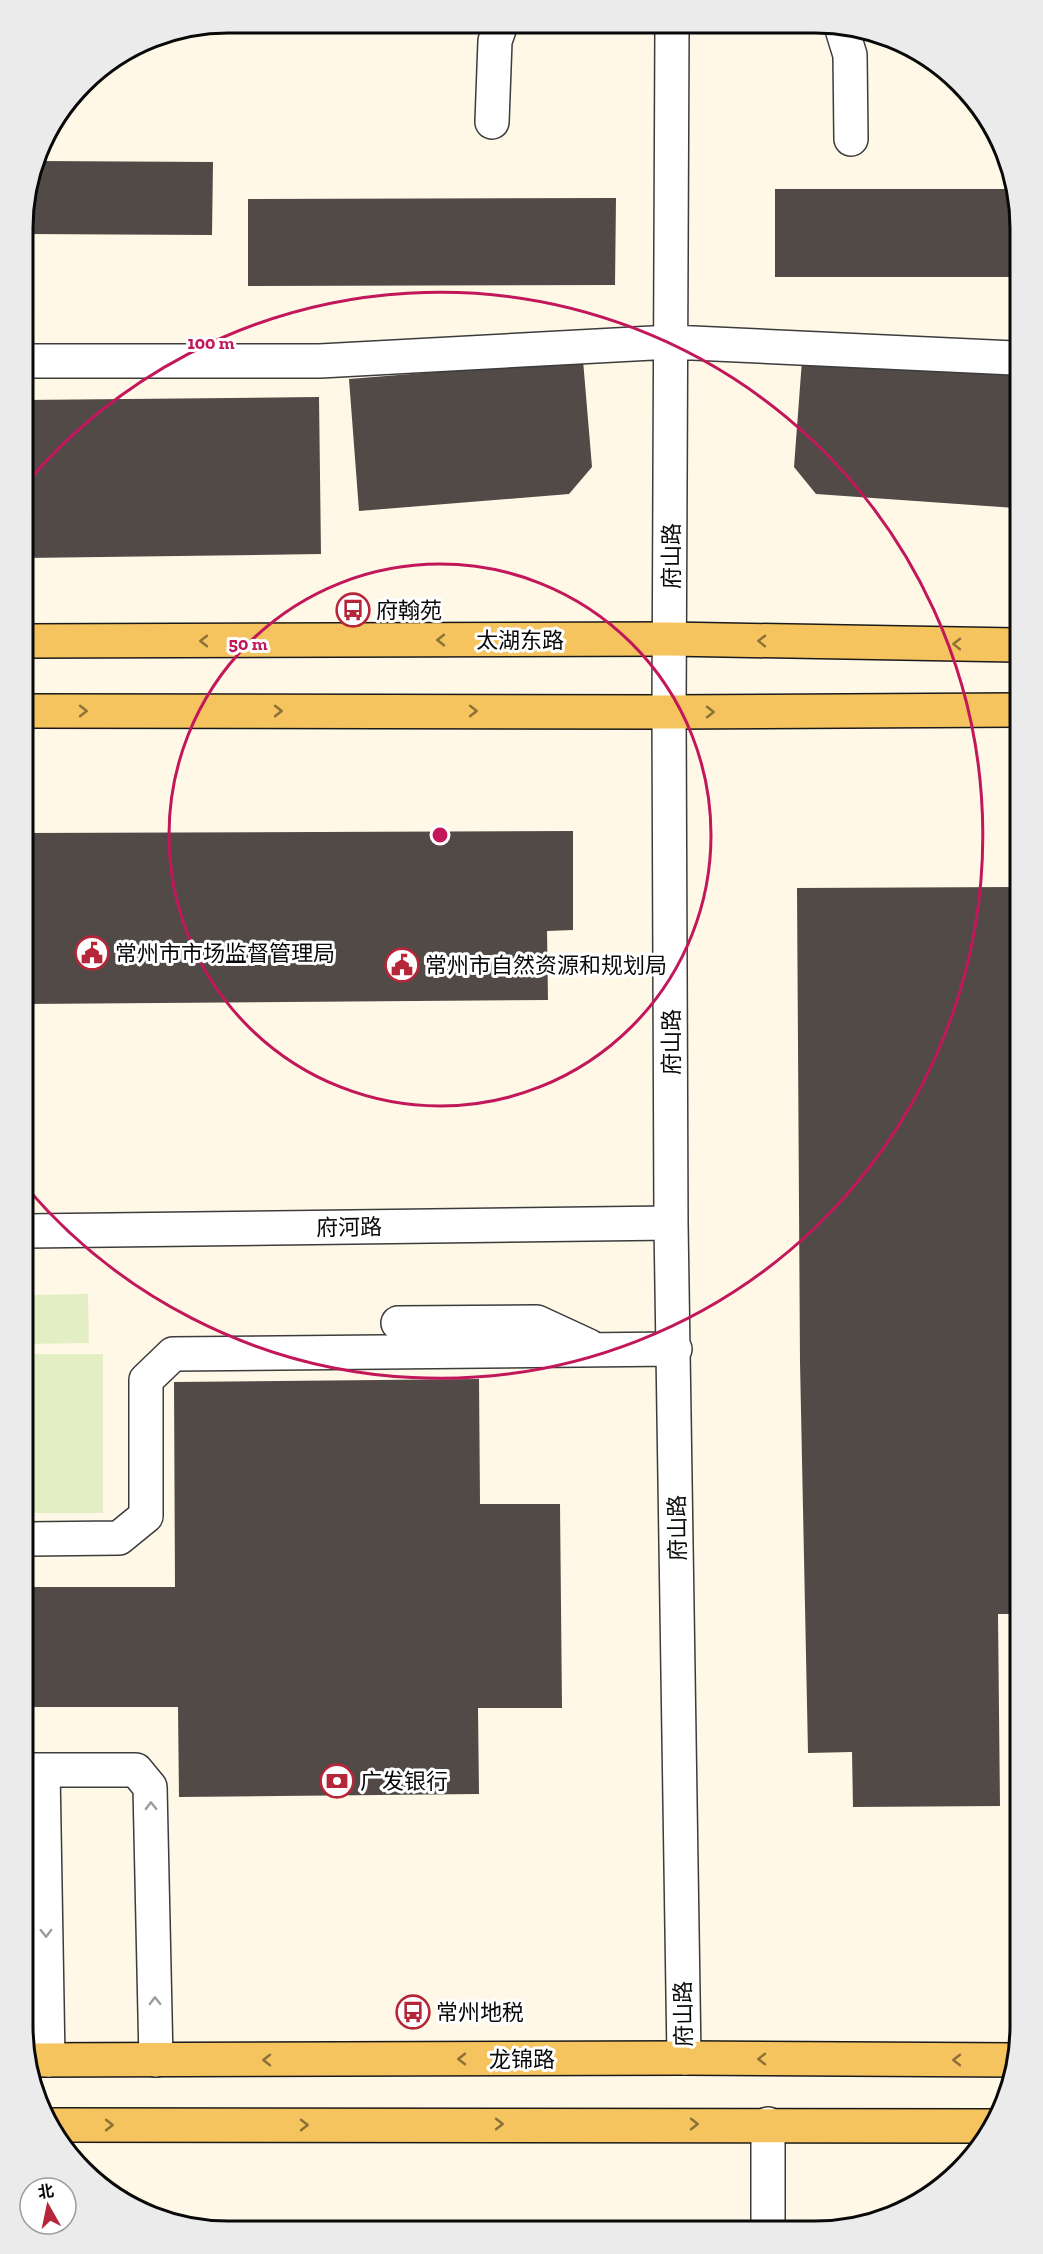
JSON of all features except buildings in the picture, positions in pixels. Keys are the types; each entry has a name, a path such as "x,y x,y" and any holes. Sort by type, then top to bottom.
{"main road":[{"name":"太湖东路","path":"33,641 670,639 1010,645"},
{"path":"33,711 1010,710"},
{"name":"龙锦路","path":"39,2060 684,2058 1007,2060"},
{"path":"61,2125 982,2126"}],"street":[{"path":"492,122 495,41 498,33"},
{"name":"府山路","path":"672,33 669,712 671,1223 675,1349 684,2058"},
{"path":"844,36 850,55 851,139"},
{"path":"33,361 321,361 671,342 1010,358"},
{"name":"府河路","path":"33,1231 671,1223"},
{"path":"398,1323 537,1322 599,1350"},
{"path":"33,1539 119,1538 146,1516 146,1380 173,1354 675,1349"},
{"path":"39,2060 36,1770 136,1770 150,1787 156,2060"},
{"path":"768,2124 768,2221"}],"green space":[{"path":"88,1294 89,1343 33,1344 33,1295"},
{"path":"33,1354 103,1354 103,1513 33,1513"}],"place":[{"name":"府翰苑","path":"353,610"},
{"name":"常州市市场监督管理局","path":"92,953"},
{"name":"常州市自然资源和规划局","path":"402,965"},
{"name":"广发银行","path":"337,1781"},
{"name":"常州地税","path":"413,2012"}]}
